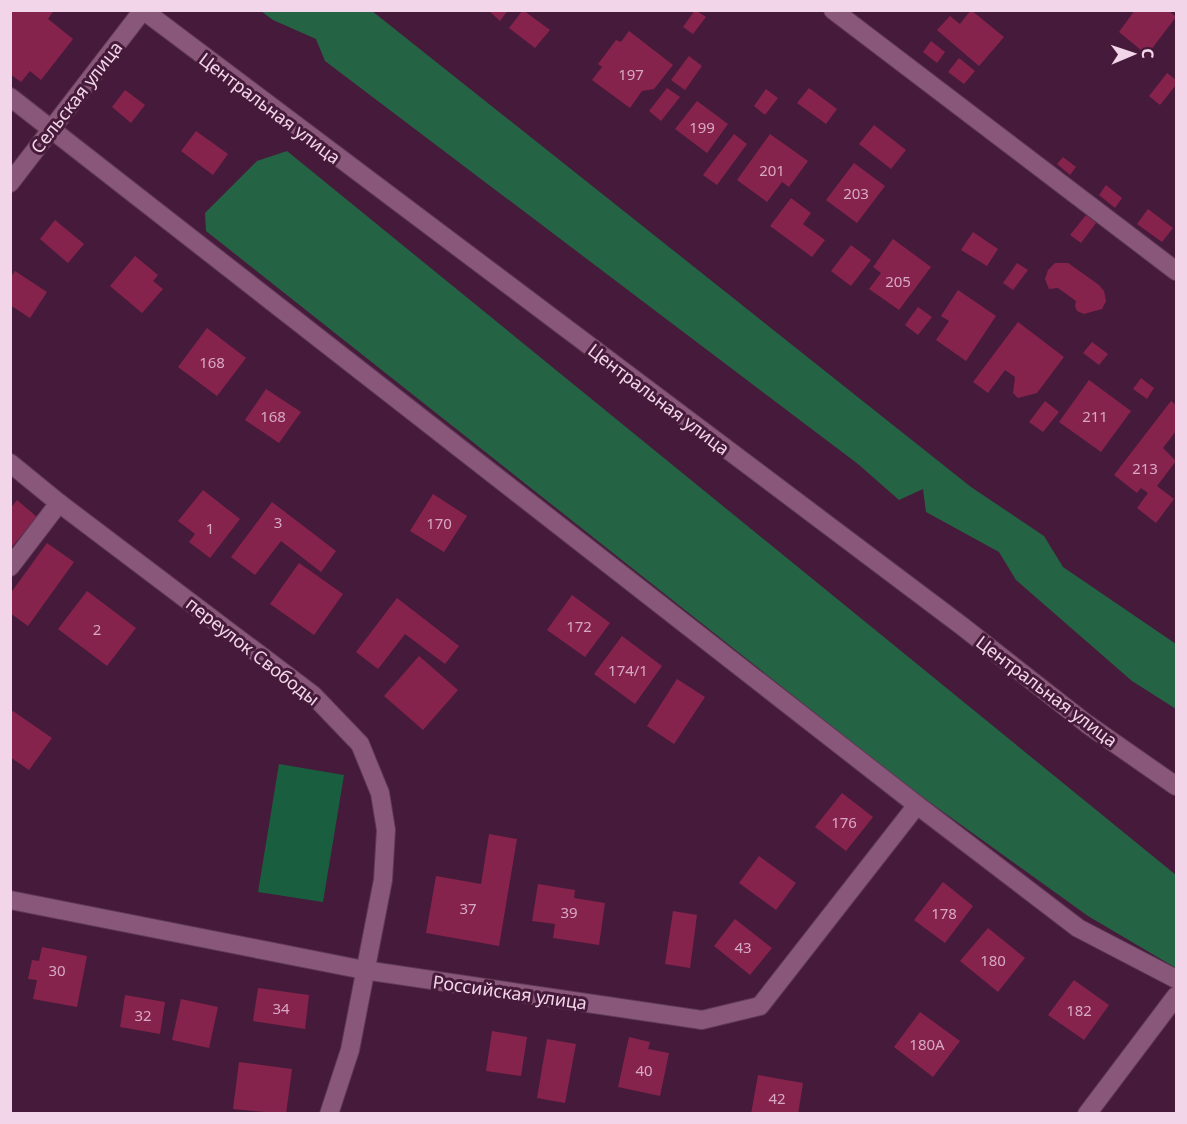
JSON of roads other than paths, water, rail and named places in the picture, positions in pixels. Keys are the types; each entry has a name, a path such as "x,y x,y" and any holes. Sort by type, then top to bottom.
{"street":[{"name":"Сельская улица","path":"10,183 143,10"},
{"name":"Центральная улица","path":"143,10 962,626 1087,724 1176,786"},
{"path":"833,10 1176,271"},
{"path":"10,97 1078,928 1176,979"},
{"name":"переулок Свободы","path":"10,463 59,503 313,695 360,744 380,793 386,830 383,880 350,1050 329,1113"},
{"path":"10,567 59,503"},
{"name":"Российская улица","path":"10,900 364,970 702,1020 760,1006 917,805"},
{"path":"1087,1113 1176,996"}]}
